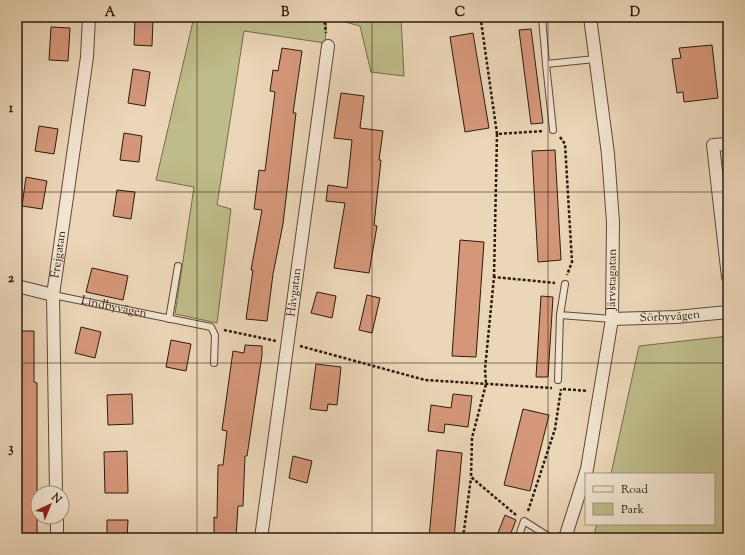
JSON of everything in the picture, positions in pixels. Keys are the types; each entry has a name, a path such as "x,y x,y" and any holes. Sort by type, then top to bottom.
{"street":[{"name":"Frejgatan","path":"56,485 53,295 87,57 89,17"},
{"name":"Järvstagatan","path":"586,473 612,319 613,222 608,154 590,17"},
{"name":"Håvgatan","path":"261,538 286,343 328,46"},
{"path":"728,144 713,145 728,277"},
{"name":"Lindbyvägen","path":"17,286 53,295"},
{"name":"Sörbyvägen","path":"612,319 676,317 728,312"},
{"name":"Järvstagatan","path":"566,538 585,476"},
{"path":"57,525 57,535"}],"lane":[{"path":"542,17 554,130"},
{"path":"546,64 595,59"},
{"path":"169,319 178,266"},
{"path":"558,380 560,314 565,284"},
{"name":"Lindbyvägen","path":"53,295 212,327"},
{"path":"560,314 612,319"},
{"path":"212,327 215,335 214,363"},
{"path":"518,538 524,522 552,538"}],"path":[{"path":"463,538 471,477 472,438 486,384 485,369 494,277 497,134 481,17"},
{"path":"481,21 502,17"},
{"path":"494,277 565,284 572,262 565,144 554,130 497,134"},
{"path":"212,327 286,343 425,380 600,391"},
{"path":"471,477 524,522 555,429 561,389"}],"green space":[{"path":"194,17 327,17 325,43 244,31 217,205 231,209 217,323 175,314 194,187 156,180"},
{"path":"327,17 401,17 404,76 371,72 360,26"},
{"path":"728,336 728,538 593,538 597,525 715,525 715,473 611,473 639,346"}],"building":[{"path":"135,19 153,19 152,46 134,45"},
{"path":"51,27 70,28 68,61 49,60"},
{"path":"531,29 543,123 531,124 519,30"},
{"path":"473,33 489,128 465,132 450,37"},
{"path":"712,45 718,98 684,102 683,92 677,93 672,59 681,58 679,48"},
{"path":"282,48 302,51 293,113 296,113 283,224 273,274 267,321 246,319 253,270 251,270 262,210 254,209 259,170 265,171 275,92 270,91 273,70 278,71"},
{"path":"133,69 150,72 145,106 128,103"},
{"path":"341,93 364,96 360,128 383,131 379,160 381,160 374,225 377,226 369,273 334,268 345,203 326,201 328,185 347,188 352,140 334,138"},
{"path":"39,126 58,129 54,154 35,151"},
{"path":"124,133 142,136 139,162 120,160"},
{"path":"555,150 561,260 538,262 532,151"},
{"path":"26,177 47,181 42,209 22,206"},
{"path":"117,190 135,192 131,219 113,216"},
{"path":"460,240 484,242 476,357 452,356"},
{"path":"92,268 128,276 123,300 86,292"},
{"path":"317,292 336,296 332,318 311,313"},
{"path":"367,295 380,298 372,333 359,330"},
{"path":"541,296 553,297 548,377 536,377"},
{"path":"81,327 101,332 95,358 75,353"},
{"path":"17,331 34,331 34,382 37,383 37,485 30,485 30,525 37,525 37,538 17,538"},
{"path":"171,340 191,344 186,371 166,367"},
{"path":"245,345 262,346 262,355 247,456 245,456 243,506 238,506 236,538 214,538 214,517 217,518 218,465 223,465 227,431 222,430 233,351 244,353"},
{"path":"316,364 341,367 337,405 328,404 327,411 310,409"},
{"path":"132,394 133,424 108,425 107,395"},
{"path":"453,394 472,396 468,427 445,424 444,433 428,431 431,405 451,408"},
{"path":"523,409 549,415 530,491 504,485"},
{"path":"437,450 462,453 454,538 429,538"},
{"path":"127,451 128,493 105,493 104,452"},
{"path":"293,456 312,461 307,483 289,478"},
{"path":"505,515 516,520 509,538 496,538"},
{"path":"107,520 128,520 127,538 107,538"}]}
